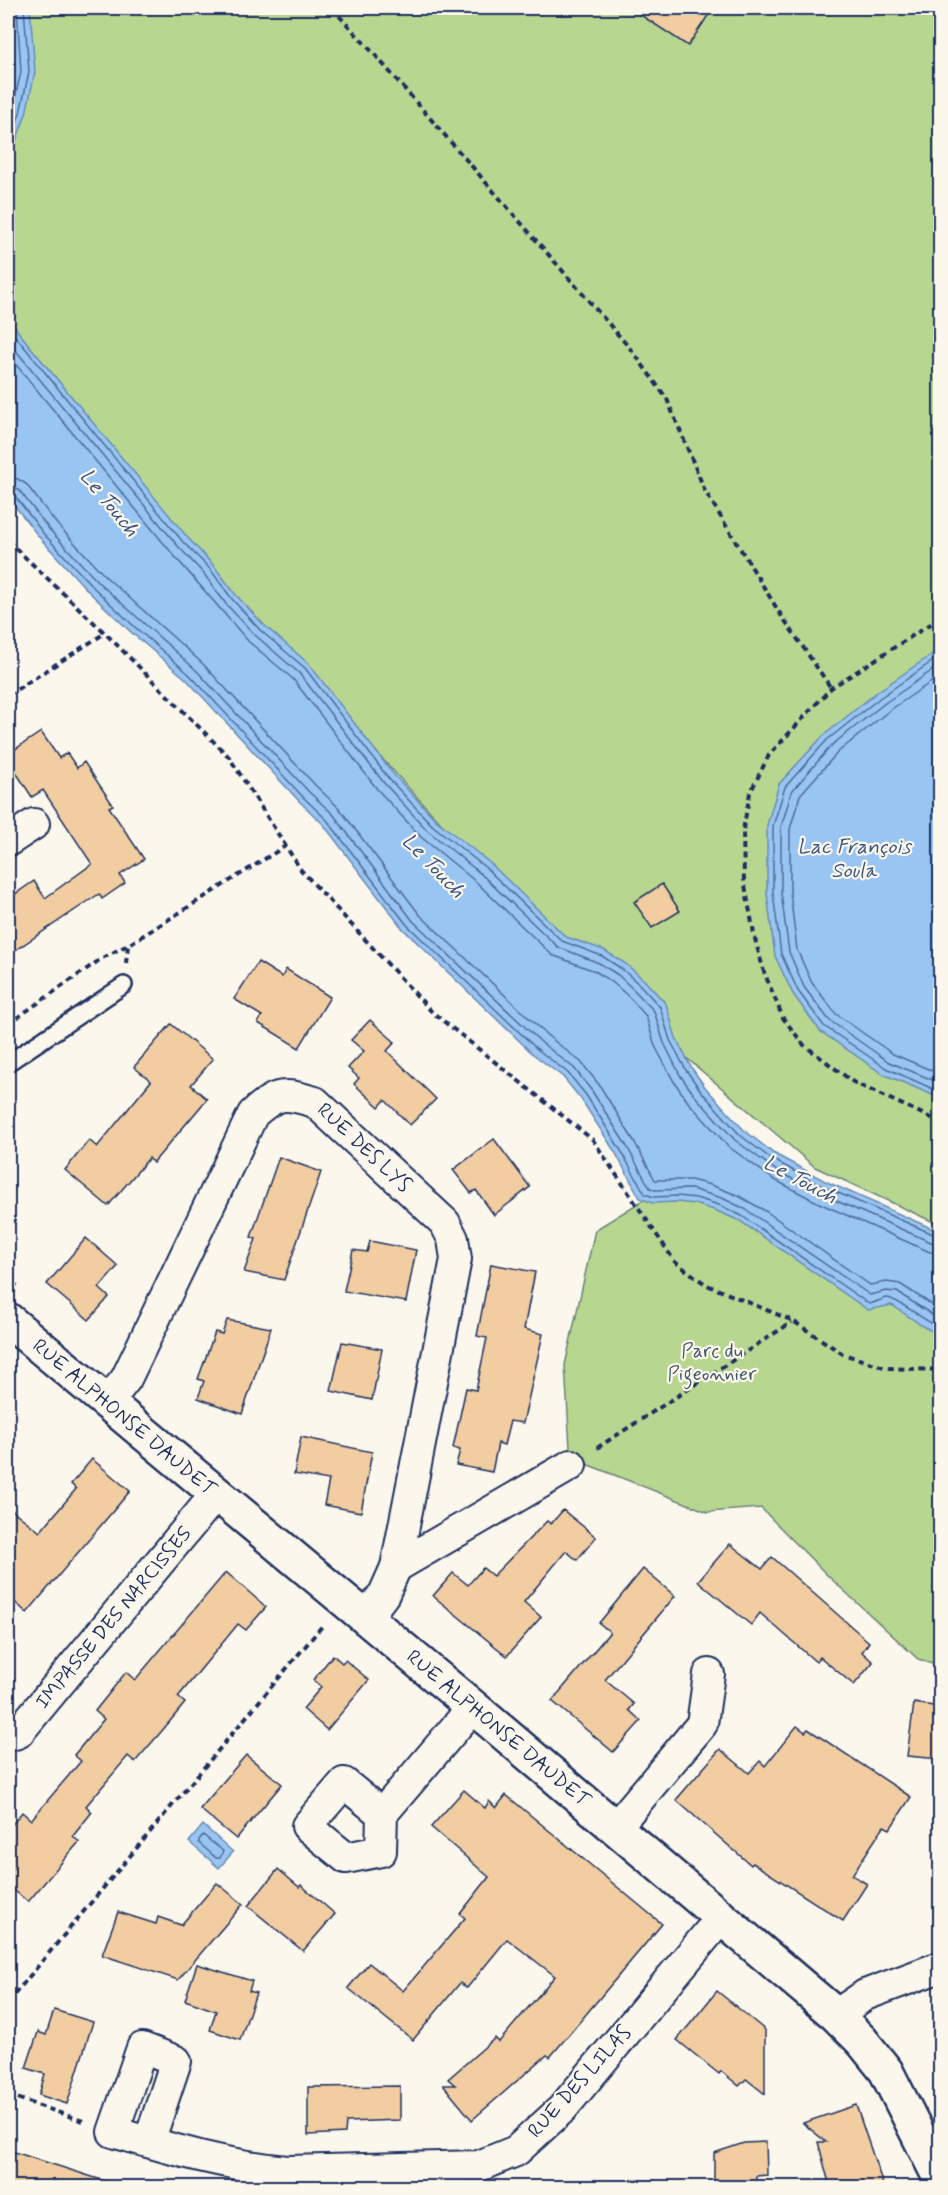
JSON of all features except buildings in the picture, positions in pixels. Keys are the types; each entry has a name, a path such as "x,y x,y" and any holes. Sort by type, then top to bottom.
{"street":[{"path":"8,841 34,824"},
{"name":"RUE DES LYS","path":"107,1403 126,1379 254,1114 269,1100 291,1095 315,1102 445,1223 453,1239 456,1259 396,1567 384,1594 355,1609"},
{"name":"RUE ALPHONSE DAUDET","path":"8,1320 473,1707 836,2016 862,2041 886,2071 940,2178"},
{"path":"396,1567 571,1465"},
{"name":"IMPASSE DES NARCISSES","path":"8,1737 18,1732 216,1494"},
{"path":"615,1828 702,1724 708,1674"},
{"path":"382,1814 473,1707"},
{"name":"RUE DES LILAS","path":"113,2132 195,2157 258,2169 288,2171 479,2166 516,2151 562,2109 720,1918"},
{"path":"836,2016 865,1995 940,1967"},
{"path":"113,2132 142,2049 176,2061 149,2142"}],"lane":[{"path":"8,1063 124,985"}],"path":[{"path":"332,8 641,363 667,399 705,491 779,612 831,688"},
{"path":"8,541 105,633 229,757 301,870 432,1012 593,1140 675,1262 707,1285 793,1322 843,1354 887,1368 940,1370"},
{"path":"940,618 831,688 769,755 750,793 743,830 744,880 755,939 783,1018 804,1045 853,1082 940,1122"},
{"path":"8,695 105,633"},
{"path":"8,1024 104,957 129,945 286,845"},
{"path":"571,1465 793,1322"},
{"path":"8,2002 355,1609"},
{"path":"8,2095 113,2132"}],"green space":[{"path":"22,8 940,8 940,1225 815,1167 545,938 20,360 8,337 8,212"},
{"name":"Parc du Pigeonnier","path":"677,1179 940,1329 940,1665 918,1659 827,1575 761,1508 708,1512 589,1465 570,1448 565,1365 595,1230"}],"water":[{"path":"8,8 30,8 35,72 26,114 8,163"},
{"name":"Le Touch","path":"8,315 19,333 236,595 265,626 309,664 394,775 436,820 490,863 566,937 604,950 626,964 666,1004 676,1038 691,1067 705,1087 744,1130 773,1153 825,1181 940,1232 940,1335 892,1305 868,1310 740,1221 695,1204 652,1203 640,1198 615,1152 581,1099 563,1077 533,1054 403,929 323,824 186,679 90,593 39,537 8,497"},
{"name":"Lac François Soula","path":"940,649 940,1098 883,1074 820,1031 793,994 775,956 767,894 767,825 779,784 823,736 877,692"},
{"path":"203,1825 233,1852 219,1868 189,1842"}]}
